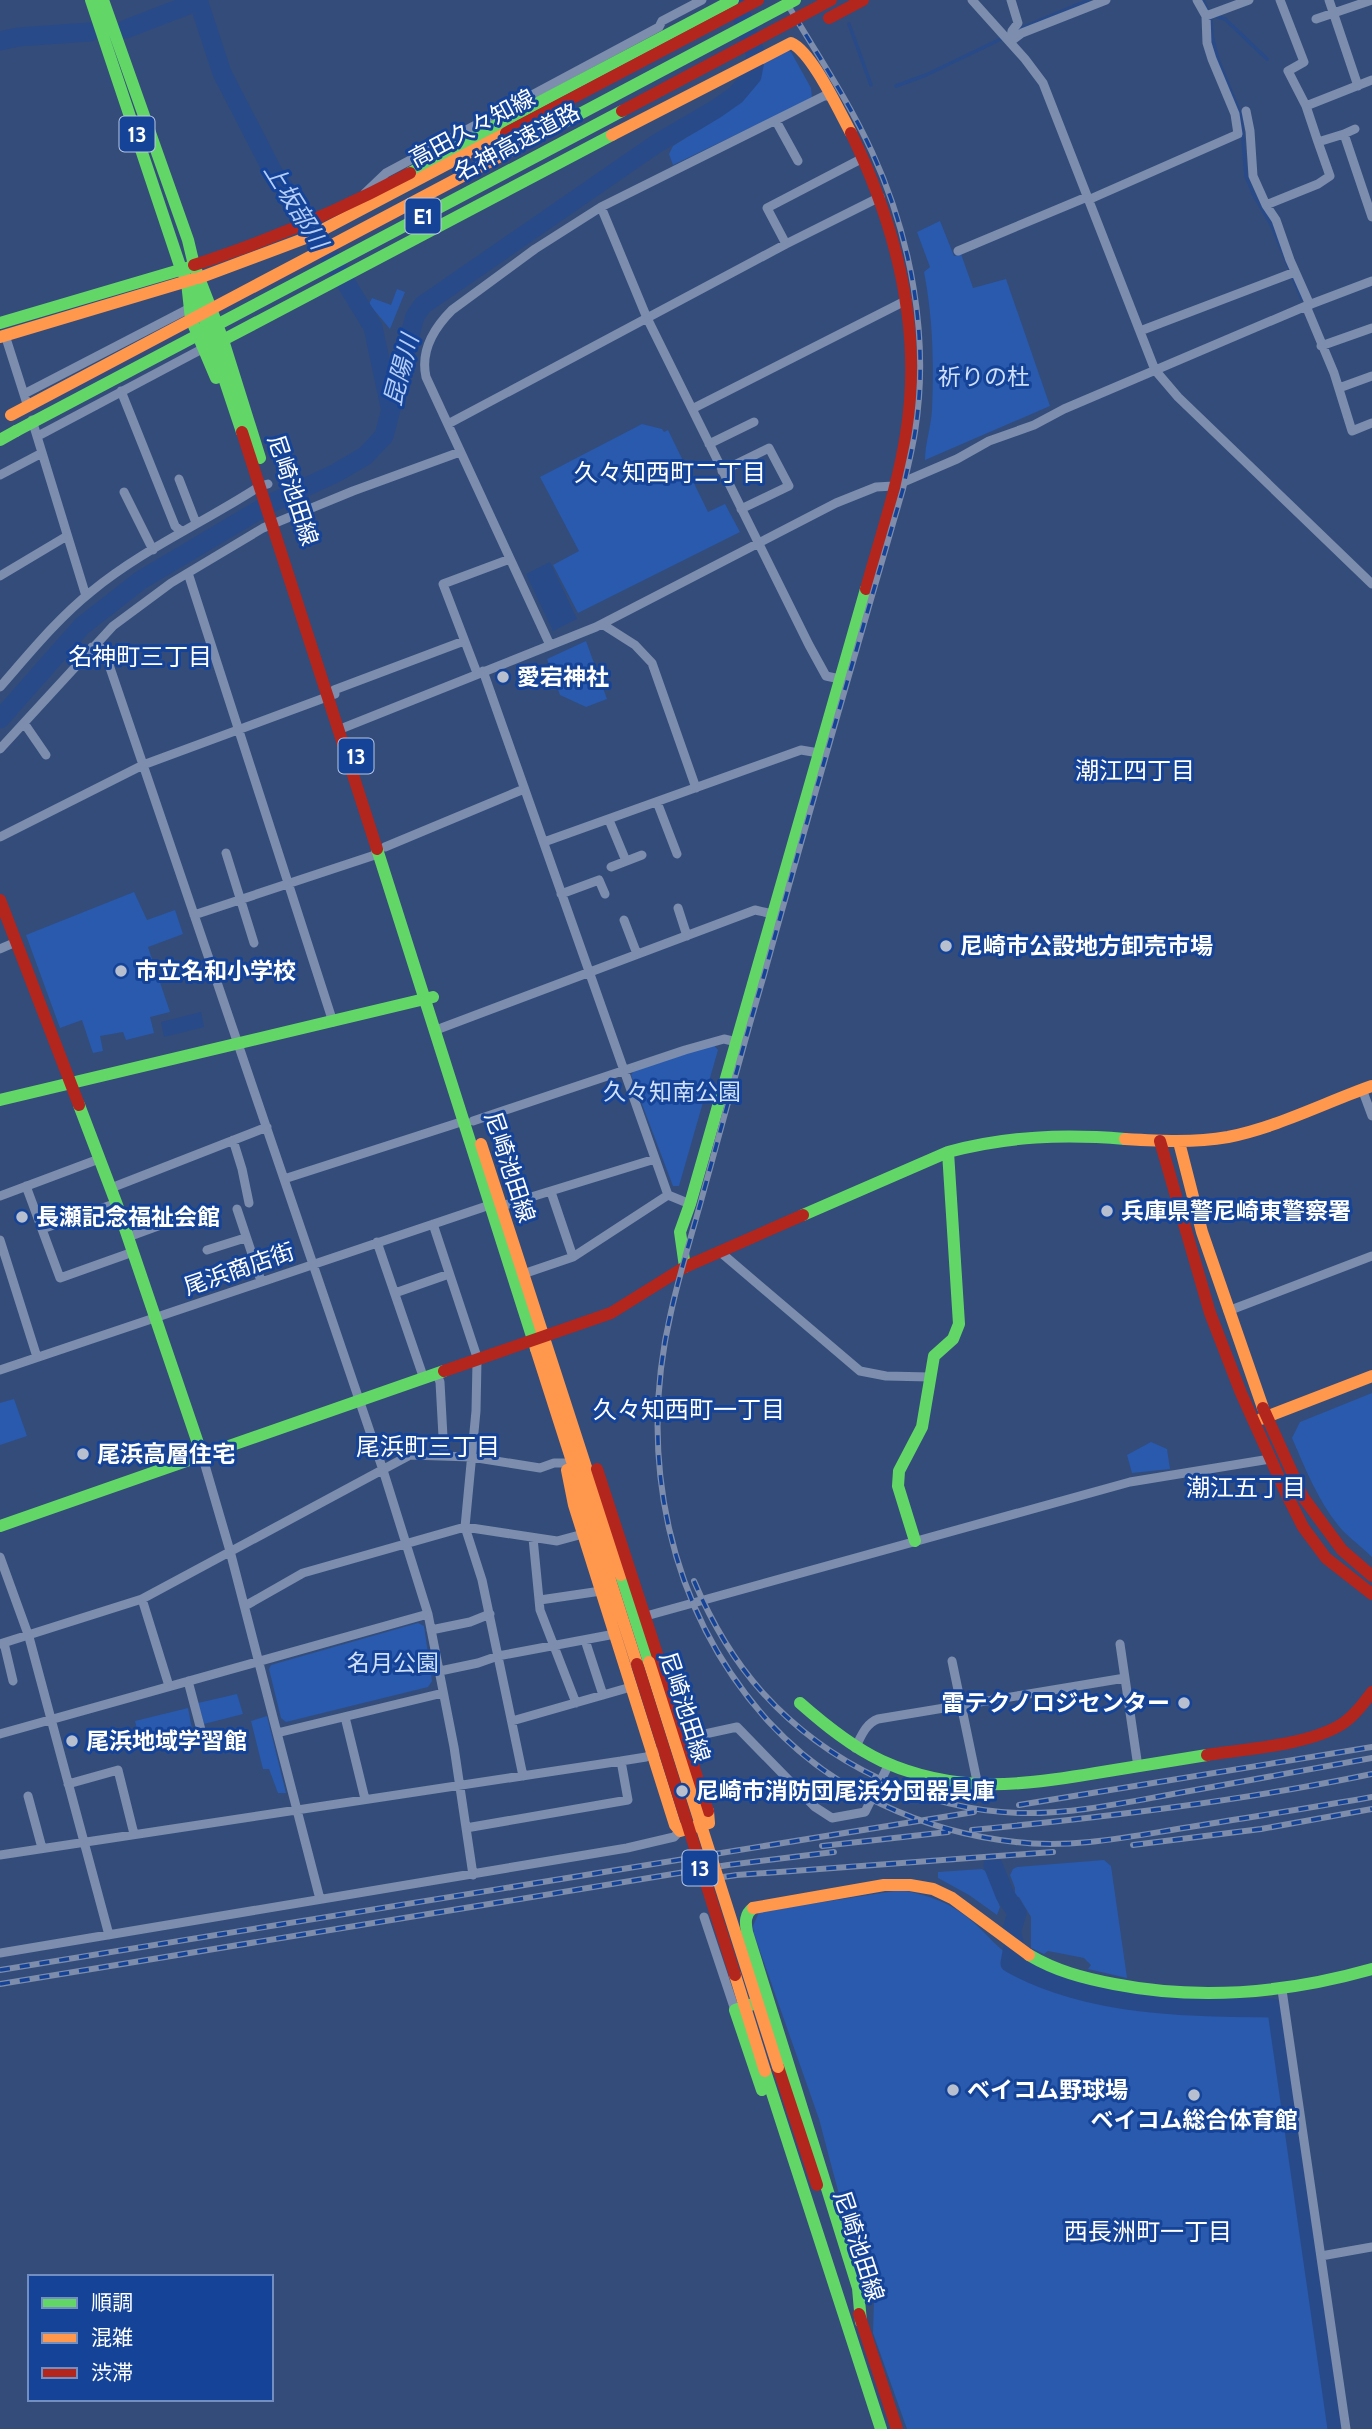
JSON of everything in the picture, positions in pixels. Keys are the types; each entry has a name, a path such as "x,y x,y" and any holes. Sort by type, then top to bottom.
{"main road":[{"name":"尼崎池田線","path":"91,0 190,273 239,423 264,487"},
{"name":"尼崎池田線","path":"103,0 188,240 190,273 185,300 202,349 239,423"},
{"name":"高田久々知線","path":"190,273 314,228 336,224 733,0"},
{"name":"高田久々知線","path":"314,228 356,201 758,0"},
{"name":"名神高速道路","path":"6,418 795,0"},
{"name":"名神高速道路","path":"0,440 831,0"},
{"path":"829,18 863,0"},
{"path":"223,340 786,44 795,44 803,51 863,158 880,197 896,248 907,300 911,345 911,391 907,431 840,680 680,1232 685,1267"},
{"path":"533,94 569,156"},
{"name":"尼崎池田線","path":"190,273 223,340 264,487 573,1440 881,2429"},
{"path":"2,332 190,273"},
{"path":"0,900 117,1203 202,1455"},
{"path":"0,1100 430,998"},
{"path":"0,1527 611,1313 685,1267 948,1152 1015,1137 1071,1136 1179,1142 1236,1136 1367,1088"},
{"path":"1160,1142 1209,1307 1270,1459 1312,1542 1328,1560 1372,1594"},
{"path":"1179,1142 1202,1232 1227,1311 1267,1416 1303,1497 1342,1550 1372,1576"},
{"path":"915,1541 898,1478 922,1427 934,1356 953,1339 959,1324 948,1152"},
{"name":"尼崎池田線","path":"496,1205 523,1274 540,1339"},
{"path":"1254,1422 1372,1376"},
{"path":"573,1440 593,1461 603,1485 710,1817 709,1823 680,1831 675,1825 583,1534 565,1463 573,1440"},
{"path":"800,1703 826,1727 855,1748 888,1764 929,1779 978,1786 1013,1786 1325,1734 1355,1715 1372,1692"},
{"path":"861,2322 858,2288 745,1923 748,1912 753,1908 904,1882 920,1885 952,1896 1014,1945 1045,1965 1086,1978 1192,1994 1241,1995 1282,1990 1339,1979 1372,1969"},
{"path":"769,1999 736,2010 824,2280 846,2320"},
{"name":"尼崎池田線","path":"771,2069 897,2429"}],"street":[{"path":"356,201 386,173 659,27 662,20 702,0 741,66"},
{"path":"972,0 1043,83 1155,370 1186,405 1372,584"},
{"path":"1010,42 1012,30 1018,23 1011,0"},
{"path":"1010,42 1022,33 1106,0"},
{"path":"1197,0 1208,15 1207,43 1235,114 1238,132"},
{"path":"1208,15 1249,0"},
{"path":"1266,205 1318,184 1330,176 1306,106 1288,71 1304,62 1280,0"},
{"path":"1329,0 1358,86"},
{"path":"1316,19 1372,0"},
{"path":"1306,106 1372,80"},
{"path":"550,645 426,377 426,350 438,324 495,277 601,207 829,96"},
{"path":"1246,111 1253,176 1276,220 1292,274 1308,305 1352,431 1372,424"},
{"path":"776,121 798,161"},
{"path":"1318,142 1355,130"},
{"path":"958,251 1231,139 1238,132 1250,131"},
{"path":"1344,134 1372,217"},
{"path":"786,244 767,208 863,158"},
{"path":"1241,164 1253,164"},
{"path":"448,424 786,244 880,197"},
{"path":"601,207 647,318 741,509 826,676 840,680"},
{"path":"336,224 361,267"},
{"path":"1140,331 1292,274"},
{"path":"342,728 602,624 836,503 876,487 894,486 957,459 989,441 1034,425 1064,409 1155,370 1372,281"},
{"path":"692,409 907,300"},
{"path":"24,394 188,309"},
{"path":"1321,346 1372,328"},
{"path":"2,332 38,436 86,596"},
{"path":"38,436 202,349"},
{"path":"1339,388 1372,376"},
{"path":"121,391 175,526 182,532"},
{"path":"709,444 754,422"},
{"path":"722,471 769,448 789,486 741,509"},
{"path":"0,749 113,626 188,573 275,520 460,452"},
{"path":"0,475 42,453"},
{"path":"179,479 197,523"},
{"path":"0,687 41,640 86,596 182,532 264,487"},
{"path":"124,492 153,550"},
{"path":"0,576 67,536"},
{"path":"510,559 443,584 464,641 480,672 544,842 668,1195 690,1204"},
{"path":"188,573 333,1022"},
{"path":"602,624 635,645 652,663 696,788"},
{"path":"0,837 143,765 464,641"},
{"path":"92,647 99,647 104,651 383,1470 428,1614 460,1785 473,1875"},
{"path":"24,723 46,755"},
{"path":"544,842 801,750 819,753"},
{"path":"194,915 289,885 382,851 524,789"},
{"path":"657,802 677,854"},
{"path":"609,820 626,861"},
{"path":"226,853 254,943"},
{"path":"611,867 642,855"},
{"path":"561,894 599,880 605,894"},
{"path":"678,908 687,936"},
{"path":"440,1028 755,910 773,914"},
{"path":"624,920 637,954"},
{"path":"0,949 16,942"},
{"path":"284,1179 624,1069 724,1039 737,1042"},
{"path":"1367,1088 1372,1116"},
{"path":"111,1188 267,1127"},
{"path":"233,1140 249,1203"},
{"path":"0,1196 99,1158"},
{"name":"尾浜商店街","path":"0,1370 377,1242 655,1159"},
{"path":"26,1186 60,1278 133,1252"},
{"path":"551,1192 573,1257"},
{"path":"523,1274 573,1257 668,1195"},
{"path":"42,1229 117,1203"},
{"path":"237,1209 261,1282"},
{"path":"128,1237 188,1215"},
{"path":"433,1224 478,1361 466,1527 480,1570 523,1776"},
{"path":"207,1250 245,1238"},
{"path":"0,1240 3,1259 37,1357"},
{"path":"377,1242 424,1379"},
{"path":"719,1251 860,1371 886,1376 930,1377"},
{"path":"1227,1311 1372,1256"},
{"path":"395,1293 449,1274"},
{"path":"437,1375 440,1382 444,1455"},
{"path":"13,1681 2,1644 142,1599 412,1454 471,1457 540,1468 554,1463 565,1463"},
{"path":"202,1455 245,1605 320,1899"},
{"path":"646,1616 1130,1482 1270,1459"},
{"path":"245,1605 303,1573 466,1527 557,1541 583,1534"},
{"path":"533,1538 540,1610 576,1703"},
{"path":"0,1557 29,1637 108,1935"},
{"path":"540,1600 601,1591"},
{"path":"142,1599 169,1686"},
{"path":"0,1734 428,1614"},
{"path":"432,1630 470,1622 490,1614"},
{"path":"440,1671 498,1656 615,1634"},
{"path":"584,1640 603,1695"},
{"path":"1120,1644 1138,1767"},
{"path":"952,1661 978,1786"},
{"path":"855,1748 871,1721 1125,1678"},
{"path":"188,1681 201,1730"},
{"path":"512,1721 631,1687"},
{"path":"277,1733 443,1693"},
{"path":"345,1717 365,1799"},
{"path":"0,1855 621,1761 686,1742 691,1737 737,1727 814,1807 832,1818 865,1812 888,1764"},
{"path":"466,1828 628,1800 621,1761"},
{"path":"68,1783 118,1770 134,1834"},
{"path":"29,1796 42,1848"},
{"path":"0,1953 627,1848 674,1837 680,1831"},
{"path":"704,1917 725,1986 736,2010"},
{"path":"1282,1990 1346,2429"},
{"path":"1321,2256 1372,2247"}],"green space":[{"path":"785,50 791,52 811,88 812,98 673,165 669,154 673,146 741,100 760,75 765,60"},
{"name":"祈りの杜","path":"940,221 954,256 961,254 973,288 1006,279 1050,406 925,460 933,376 931,324 924,272 930,267 917,232"},
{"path":"397,289 405,292 390,329 369,304 372,298 391,305"},
{"path":"642,424 662,429 664,432 668,430 708,512 725,504 740,532 578,613 553,565 579,551 540,477"},
{"path":"586,641 607,699 586,707 560,695 547,659"},
{"path":"134,892 147,920 175,910 183,934 148,947 170,1012 150,1017 154,1033 126,1040 123,1032 100,1036 103,1051 93,1053 82,1020 60,1028 26,935"},
{"name":"久々知南公園","path":"713,1044 718,1050 679,1186 673,1186 631,1075 634,1071"},
{"path":"1372,1393 1372,1557 1343,1531 1327,1510 1292,1438 1300,1422"},
{"path":"14,1399 27,1436 0,1445 0,1403"},
{"path":"1151,1442 1167,1449 1170,1469 1132,1473 1127,1455"},
{"name":"名月公園","path":"418,1623 424,1626 432,1681 428,1687 286,1722 281,1718 269,1669 271,1665"},
{"path":"237,1694 243,1714 204,1724 198,1703"},
{"path":"188,1708 192,1729 140,1741 135,1721"},
{"path":"267,1716 286,1793 278,1793 269,1769 263,1769 251,1721"},
{"path":"1104,1860 1111,1866 1127,1978 1088,1969 1091,1965 1084,1958 1048,1951 1044,1954 1031,1948 1031,1917 1019,1897 1015,1897 1010,1875 1017,1867"},
{"path":"982,1869 987,1872 1000,1907 997,1915 938,1878 938,1872"},
{"path":"901,1890 930,1897 948,1905 965,1915 1017,1961 1074,1982 1159,2001 1216,2005 1274,2004 1277,2008 1297,2138 1311,2270 1334,2429 907,2429 873,2333 874,2298 841,2202 819,2119 753,1926 759,1912"}],"shaded area":[{"path":"550,562 577,619 553,631 526,574"},
{"path":"201,1012 204,1027 164,1037 161,1022"}],"waterway":[{"name":"上坂部川","path":"198,0 222,73 273,172 307,219 373,327 390,407"},
{"name":"昆陽川","path":"0,719 82,626 141,580 269,504 336,473 365,456 384,436 415,316 423,305 656,144 736,95 752,76 756,55 736,0"},
{"path":"1019,29 1089,0"},
{"path":"1203,0 1211,20 1218,60 1241,116 1246,176 1272,226 1302,299"},
{"path":"126,29 199,1"},
{"path":"1215,16 1225,19 1267,59"},
{"path":"849,24 871,85"},
{"path":"0,41 18,37 90,32"},
{"path":"896,86 926,75 1001,39"},
{"path":"993,1865 1005,1895 1017,1913 1011,1933 1014,1941 1010,1963 1071,1988 1104,1996 1172,2005 1273,2008 1277,2011 1337,2429"}],"railway":[{"path":"785,0 863,132 886,185 907,253 914,289 920,361 919,396 914,439 903,489 815,792 671,1312 661,1367 658,1421 660,1476 669,1529 684,1581 706,1631 734,1678 768,1721 793,1746 821,1768 881,1804 947,1829 1016,1842 1082,1843 1372,1797"},
{"path":"694,1581 732,1654 763,1693 789,1718 847,1762 914,1793 949,1803 1021,1813 1078,1810 1372,1758"},
{"path":"1019,1805 1372,1747"},
{"path":"972,1830 1173,1807 1372,1774"},
{"path":"1133,1845 1261,1829 1372,1809"},
{"path":"0,1970 974,1812"},
{"path":"822,1846 948,1832"},
{"path":"0,1984 728,1865 834,1852"},
{"path":"687,1882 737,1875 1053,1852"}],"traffic: fast":[{"path":"91,0 181,269 198,300 242,432"},
{"path":"103,0 188,240 194,265 223,340 260,458"},
{"path":"502,122 733,0"},
{"path":"540,135 795,0"},
{"path":"16,431 622,111"},
{"path":"410,173 502,122"},
{"path":"223,340 612,135"},
{"path":"0,323 190,267"},
{"path":"187,282 191,319 216,378"},
{"path":"0,440 16,431"},
{"path":"685,1267 680,1232 866,589"},
{"path":"377,849 536,1349"},
{"path":"0,1100 433,997"},
{"path":"79,1105 117,1205 202,1455"},
{"path":"803,1215 948,1152 1036,1138 1125,1139"},
{"path":"915,1541 898,1486 899,1471 922,1427 934,1356 953,1339 959,1324 948,1152"},
{"path":"0,1526 444,1371"},
{"path":"621,1575 649,1662"},
{"path":"800,1703 839,1735 882,1761 909,1772 962,1783 1014,1784 1068,1778 1207,1755"},
{"path":"753,1908 746,1918 747,1932 858,2288 861,2322"},
{"path":"1029,1955 1060,1970 1091,1979 1179,1992 1276,1989 1372,1969"},
{"path":"756,2003 735,2010 762,2090"},
{"path":"765,2071 881,2429"}],"traffic: slow":[{"path":"612,135 791,43 808,58 851,133"},
{"path":"199,278 311,236 506,133"},
{"path":"11,415 540,135"},
{"path":"0,337 194,279"},
{"path":"1125,1139 1189,1141 1247,1133 1372,1086"},
{"path":"1179,1142 1202,1232 1263,1408"},
{"path":"481,1144 621,1575"},
{"path":"536,1349 637,1664"},
{"path":"1261,1419 1372,1376"},
{"path":"567,1470 574,1505 675,1825 680,1831 709,1823 708,1811"},
{"path":"649,1662 778,2067"},
{"path":"753,1908 884,1885 910,1885 933,1889 952,1898 1029,1955"},
{"path":"735,1975 765,2071"}],"traffic: jam":[{"path":"506,133 758,0"},
{"path":"622,111 831,0"},
{"path":"829,18 863,0"},
{"path":"851,133 867,168 893,242 902,279 911,356 910,395 903,453 866,589"},
{"path":"194,265 304,224 410,173"},
{"path":"242,432 377,849"},
{"path":"0,900 79,1105"},
{"path":"1160,1141 1210,1313 1241,1393 1286,1493 1303,1527 1326,1558 1372,1594"},
{"path":"444,1371 611,1313 685,1267 803,1215"},
{"path":"1263,1408 1303,1497 1342,1550 1372,1576"},
{"path":"597,1469 708,1811"},
{"path":"637,1664 735,1975"},
{"path":"1207,1755 1277,1745 1328,1731 1350,1717 1372,1692"},
{"path":"778,2067 817,2185"},
{"path":"859,2314 897,2429"}],"place":[{"name":"愛宕神社","path":"503,677"},
{"name":"尼崎市公設地方卸売市場","path":"946,946"},
{"name":"市立名和小学校","path":"121,971"},
{"name":"兵庫県警尼崎東警察署","path":"1107,1211"},
{"name":"長瀬記念福祉会館","path":"22,1217"},
{"name":"尾浜高層住宅","path":"83,1454"},
{"name":"雷テクノロジセンター","path":"1184,1703"},
{"name":"尾浜地域学習館","path":"72,1741"},
{"name":"尼崎市消防団尾浜分団器具庫","path":"682,1791"},
{"name":"ベイコム野球場","path":"953,2090"},
{"name":"ベイコム総合体育館","path":"1194,2095"}],"district":[{"name":"久々知西町二丁目","path":"670,472"},
{"name":"名神町三丁目","path":"140,656"},
{"name":"潮江四丁目","path":"1135,770"},
{"name":"久々知西町一丁目","path":"689,1409"},
{"name":"尾浜町三丁目","path":"428,1446"},
{"name":"潮江五丁目","path":"1246,1487"},
{"name":"西長洲町一丁目","path":"1148,2231"}]}
